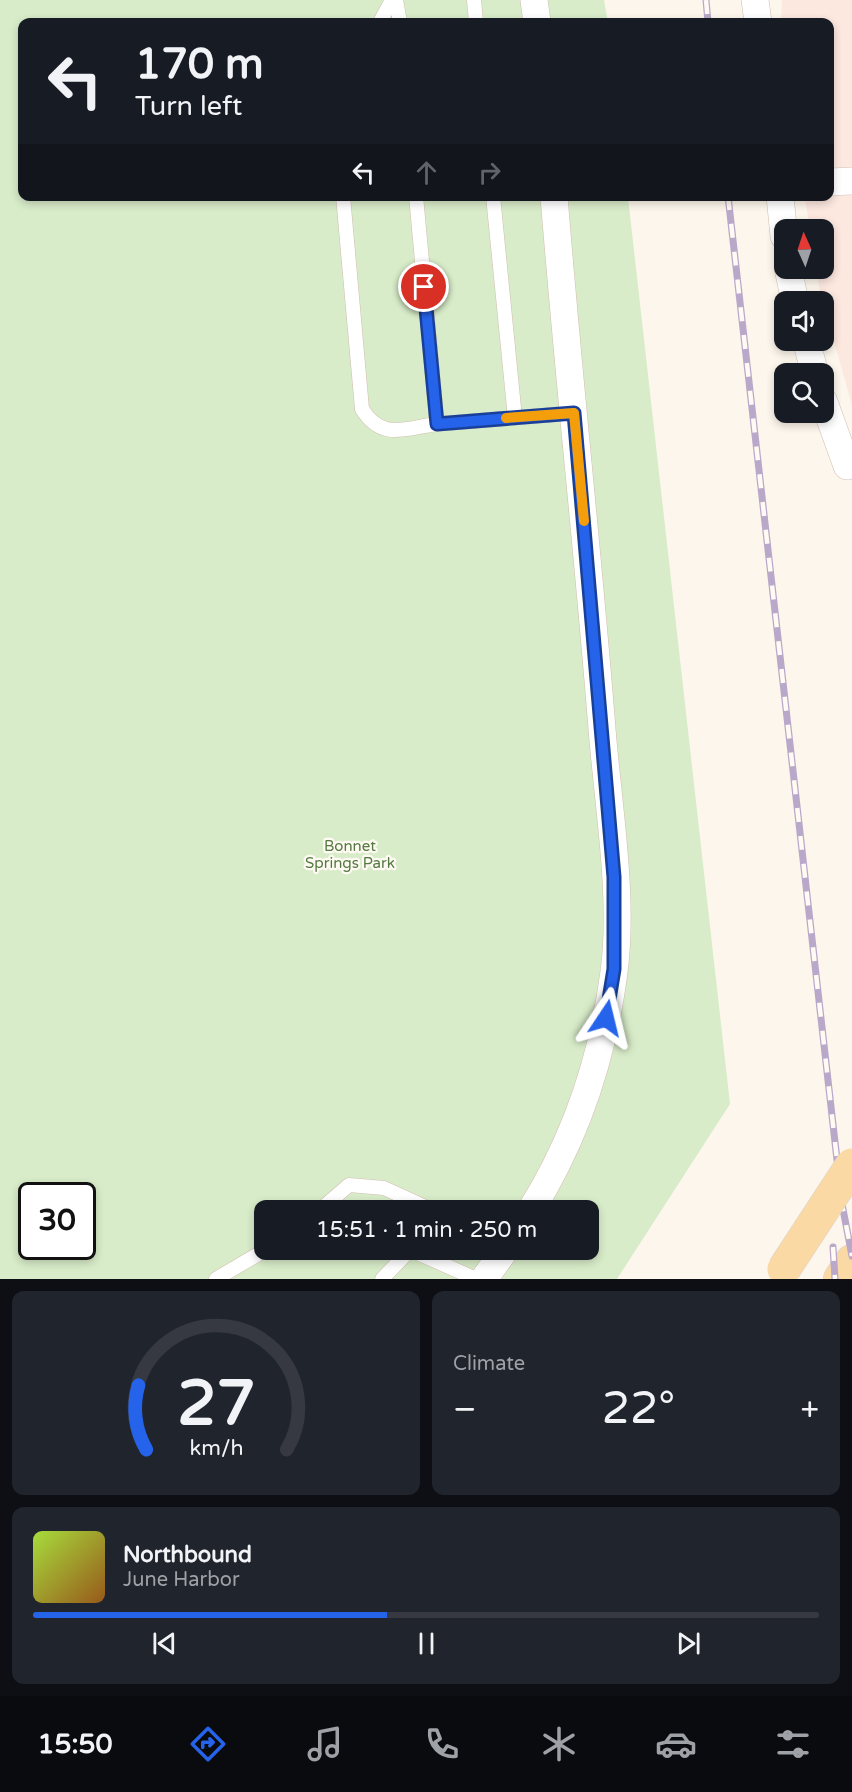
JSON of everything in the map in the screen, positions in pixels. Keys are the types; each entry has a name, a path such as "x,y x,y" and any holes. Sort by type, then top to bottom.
{"main road":[{"path":"781,1274 852,1165"},
{"path":"840,1279 852,1261"}],"street":[{"path":"534,0 536,18"},
{"path":"755,0 757,18"},
{"path":"834,183 852,181"},
{"path":"537,1200 554,1172 583,1103 598,1057 614,969 613,866 554,201"},
{"path":"780,201 782,219"},
{"path":"832,423 849,472"},
{"path":"484,1279 498,1260"}],"lane":[{"path":"383,18 394,0"},
{"path":"394,0 399,18"},
{"path":"474,0 476,18"},
{"path":"343,201 362,409 371,424 383,430 574,413"},
{"path":"416,201 437,424"},
{"path":"494,201 515,417"},
{"path":"333,1200 349,1185 384,1188 410,1200"},
{"path":"216,1279 254,1257"},
{"path":"382,1279 400,1260"},
{"path":"433,1260 476,1279"}],"shaded area":[{"path":"782,0 852,0 852,167 834,168 834,18 781,18"},
{"path":"852,195 852,405 834,341 834,291 820,291 818,279 834,279 834,219 808,219 805,201 834,201 834,196"}],"green space":[{"name":"Bonnet Springs Park","path":"0,0 604,0 607,18 18,18 18,201 628,201 730,1104 617,1279 0,1279"}],"railway":[{"path":"706,0 708,18"},
{"path":"729,201 842,1204 852,1256"},
{"path":"833,1247 835,1279"}],"slow traffic":[{"path":"506,418 574,413 584,521"}],"route":[{"path":"424,287 437,424 574,413 614,877 616,916 614,969 606,1018"}]}
